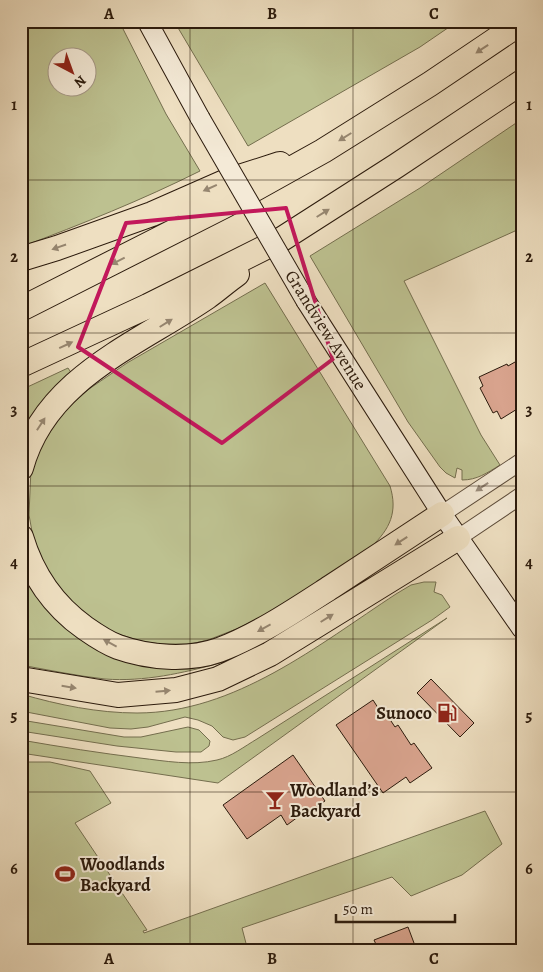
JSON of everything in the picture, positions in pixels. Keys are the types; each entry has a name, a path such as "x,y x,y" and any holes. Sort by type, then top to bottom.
{"highway":[{"path":"21,310 226,206 323,151 430,84 522,22"},
{"path":"21,468 27,448 42,423 59,400 79,380 112,356 208,297 282,239 522,82"},
{"path":"21,259 152,214 227,181 323,151"},
{"path":"21,366 156,302 282,239"},
{"path":"21,537 26,554 38,578 52,599 75,621 117,647 142,654 167,656 194,655 218,650 295,611 442,514"},
{"path":"21,679 118,695 176,690 218,680 270,654 458,538"}],"main road":[{"name":"Grandview Avenue","path":"148,21 200,118 306,301 442,514 522,629"}],"street":[{"path":"442,514 522,461"},
{"path":"458,538 522,494"}],"highlighted area":[{"path":"286,208 333,359 222,443 78,347 126,223"}],"green space":[{"path":"21,21 119,21 166,114 200,171 67,230 21,247"},
{"path":"174,21 458,21 420,47 248,146"},
{"path":"522,119 522,223 515,231 404,281 481,435 500,465 477,477 462,480 462,470 457,468 455,478 440,467 408,422 310,256 420,188"},
{"path":"265,283 390,486 393,504 391,520 383,534 371,547 276,609 239,628 208,640 191,644 161,644 140,641 112,632 73,606 44,566 33,537 29,515 31,468 43,443 57,421 89,389 127,363"},
{"path":"68,368 72,374 21,443 21,390"},
{"path":"21,560 89,643 218,657 220,663 163,676 120,680 21,665"},
{"path":"436,582 434,592 442,595 450,607 245,737 233,740 223,737 212,726 185,717 148,727 131,729 110,728 21,711 21,694 79,708 122,713 173,710 208,702 274,673 396,594 411,585"},
{"path":"447,618 218,783 21,753 21,740 169,762 198,763 222,759 243,748"},
{"path":"21,720 124,737 141,737 188,727 199,730 210,741 209,746 201,752 176,752 117,746 21,731"},
{"path":"21,762 50,762 90,771 111,803 75,823 147,930 143,931 144,933 485,811 502,844 462,875 411,896 392,877 242,928 248,951 87,951 93,948 83,951 21,951"}],"building":[{"path":"522,358 522,406 501,419 497,411 493,413 480,388 483,386 479,377 507,364 508,366"},
{"path":"431,679 474,723 460,737 417,693"},
{"path":"373,700 382,714 385,712 395,727 398,725 411,745 414,743 432,768 410,783 406,777 383,793 336,725"},
{"path":"293,755 325,801 287,825 281,815 247,839 223,805"},
{"path":"408,927 417,951 379,951 374,940"}],"place":[{"name":"Sunoco","path":"447,713"},
{"name":"Woodland’s Backyard","path":"275,800"},
{"name":"Woodlands Backyard","path":"65,874"}]}
